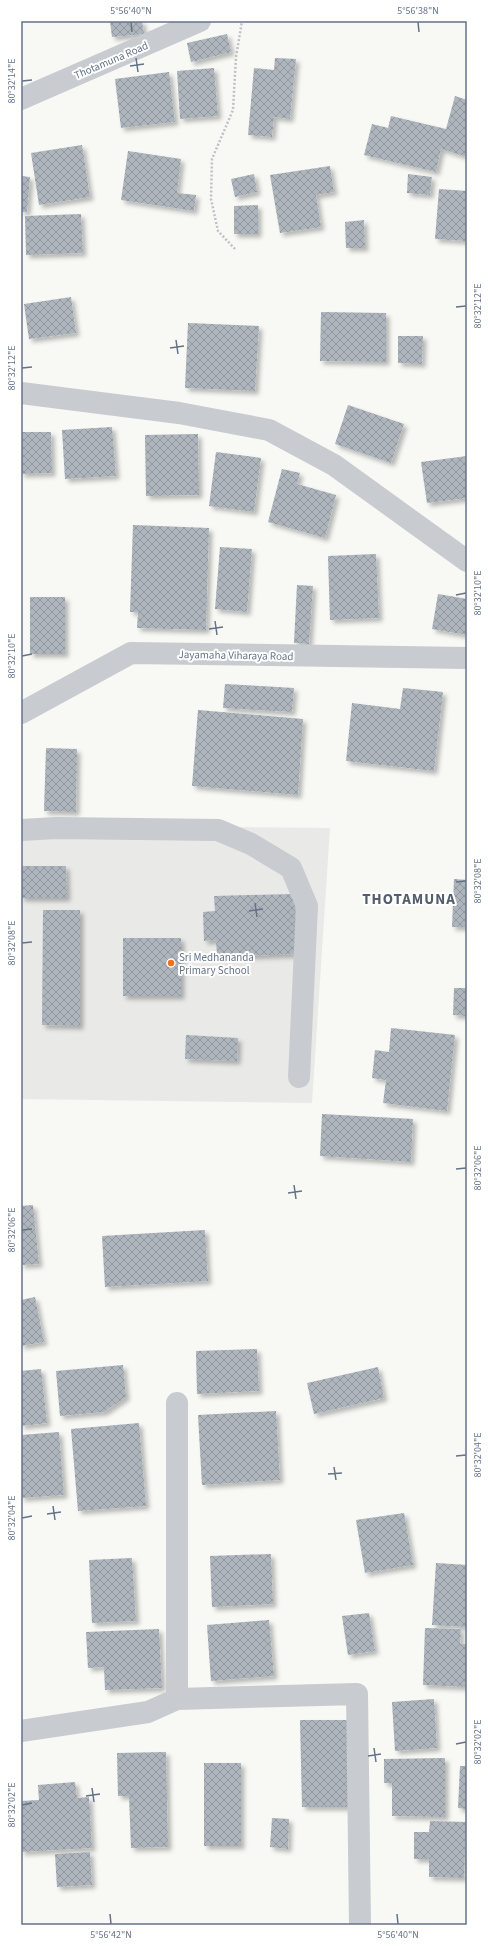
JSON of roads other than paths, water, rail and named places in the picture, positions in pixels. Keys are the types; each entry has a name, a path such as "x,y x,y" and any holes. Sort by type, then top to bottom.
{"street":[{"name":"Thotamuna Road","path":"21,99 200,21"},
{"path":"21,393 179,413 269,430 334,464 467,561"},
{"name":"Jayamaha Viharaya Road","path":"21,713 131,653 467,658"},
{"path":"21,830 56,828 218,830 251,844 291,868 307,906 299,1077"},
{"path":"176,1403 177,1699"},
{"path":"21,1731 148,1712 177,1699 357,1694 360,1925"}],"place":[{"name":"Sri Medhananda Primary School","path":"171,963"}],"district":[{"name":"THOTAMUNA","path":"409,899"}]}
